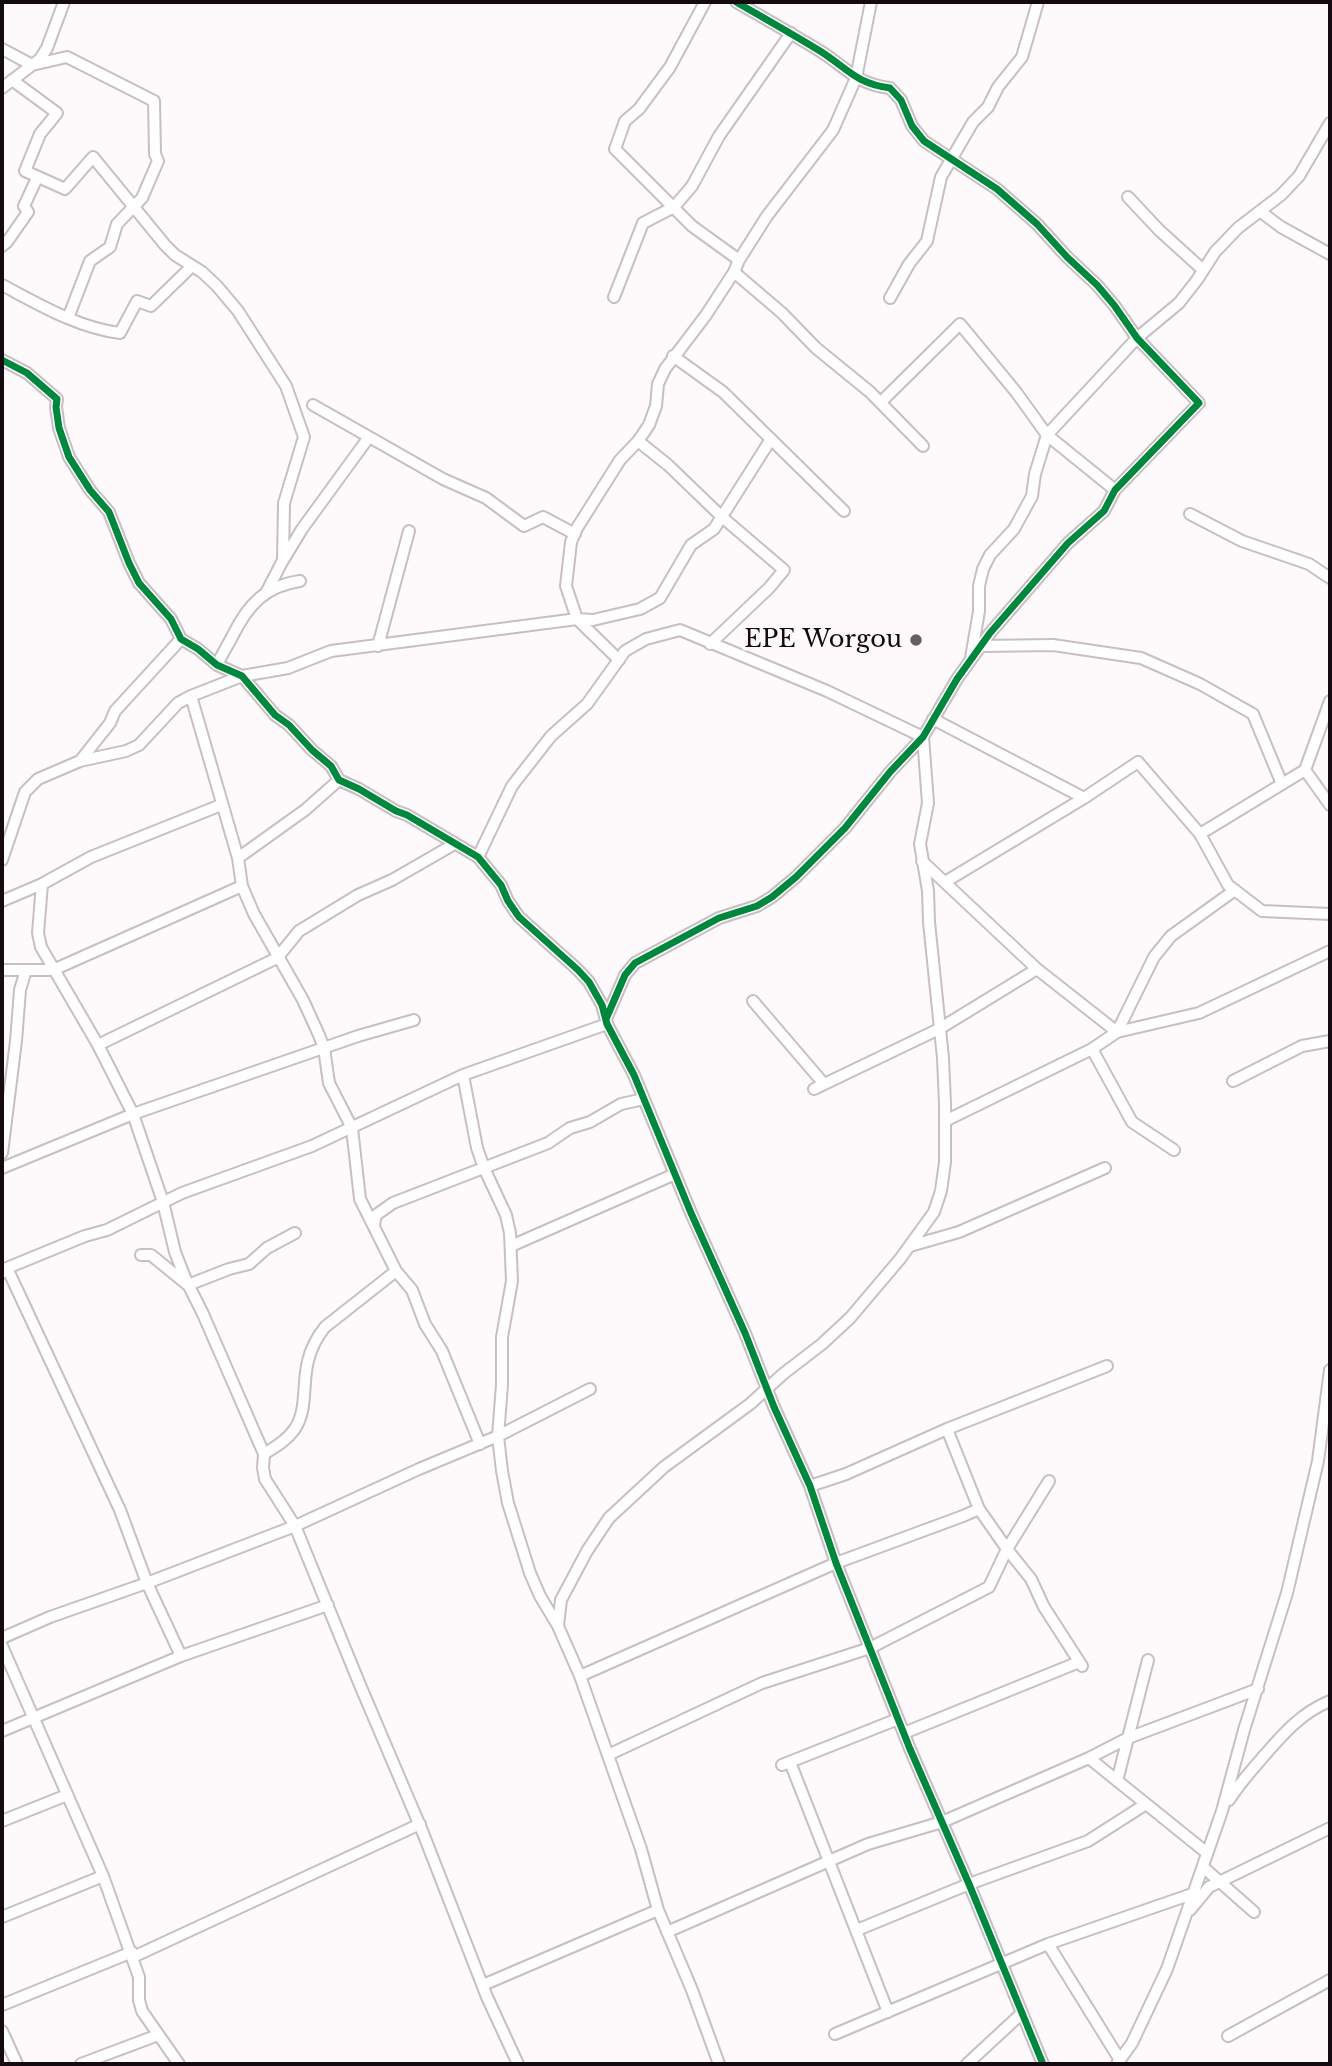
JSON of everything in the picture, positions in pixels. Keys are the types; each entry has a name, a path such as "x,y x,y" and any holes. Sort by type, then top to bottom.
{"street":[{"path":"2,88 32,65 47,48 64,2"},
{"path":"705,2 670,67 639,109 625,121 615,149 692,226 739,260"},
{"path":"181,1656 147,1583 120,1510 4,1271 85,1236 107,1230 182,1193 283,1158 463,1075 606,1022 625,975 635,963 719,918 757,906 783,889 845,828 890,772 923,737 957,679 981,646 1068,543 1104,511 1115,490 1199,403 1137,338 1097,285 1037,224 997,189 924,141 912,127 901,100 890,88 872,86 856,78 830,57 736,2"},
{"path":"618,660 577,619 566,586 571,542 620,460 649,425 656,406 658,384 673,356 706,315 767,216 833,130 856,78 871,2"},
{"path":"890,298 909,264 927,240 936,191 951,158 973,122 988,107 998,87 1022,57 1038,2"},
{"path":"614,297 643,223 674,207 692,186 719,136 791,33"},
{"path":"2,49 32,65 67,57 154,101 155,155 158,161 142,198 117,224 110,247 90,261 68,318"},
{"path":"12,80 57,113 40,134 26,171 65,189 93,157 165,245 217,285 238,311 280,375 304,437 284,503 284,559"},
{"path":"971,660 983,569 990,555 1014,529 1032,496 1035,474 1047,435 1137,338 1179,303 1222,244 1281,195 1299,176 1330,123"},
{"path":"2,246 29,212 24,206 37,178"},
{"path":"1128,197 1203,270"},
{"path":"1261,212 1281,227 1330,254"},
{"path":"2,285 68,318 120,333 137,301 151,306 192,267"},
{"path":"734,272 782,313 816,348 881,402 923,446"},
{"path":"881,402 960,324 1016,392 1047,435 1115,490"},
{"path":"673,356 723,392 844,511"},
{"path":"2,360 27,373 57,399 59,428 69,457 90,490 109,512 139,583 171,619 181,639 217,665 242,676 275,715 331,766 339,780 407,815 478,857 501,885 519,917 560,952 589,982 602,1004 606,1022 644,1099 810,1486 836,1563 898,1719 1043,2064"},
{"path":"313,405 443,479 486,498 524,526 543,517 575,534"},
{"path":"266,593 284,559 369,437"},
{"path":"2,860 25,792 38,779 80,761 126,751 139,745 178,703 242,676 299,665 331,651 577,619 593,620 640,610 660,598 691,545 714,529 771,439"},
{"path":"638,441 784,570 769,588 710,644"},
{"path":"1190,514 1242,541 1310,564 1330,578"},
{"path":"377,646 409,531"},
{"path":"217,665 246,611 256,599 291,582 300,581"},
{"path":"478,857 512,786 551,736 587,704 625,651 646,639 680,630 827,691 923,737"},
{"path":"80,761 110,723 115,711 181,639"},
{"path":"981,646 1054,645 1140,658 1200,684 1253,713 1282,784"},
{"path":"191,696 238,858 242,886 277,958 303,1000 324,1048 329,1083 352,1128 360,1199 396,1271 412,1290 425,1324 442,1351 480,1444"},
{"path":"1200,834 1305,770 1330,701"},
{"path":"933,719 1084,798"},
{"path":"558,1626 561,1600 587,1550 609,1518 664,1467 750,1404 850,1318 884,1279 934,1212 941,1191 945,1162 944,1074 928,891 920,845 928,803 923,737"},
{"path":"945,882 1138,762 1200,834 1228,885 1262,911 1330,914"},
{"path":"1305,770 1330,805"},
{"path":"238,858 305,810 339,780"},
{"path":"2,901 91,858 221,804"},
{"path":"98,1045 277,958 299,931 453,843"},
{"path":"922,861 1037,970 1117,1032"},
{"path":"42,884 38,933 41,947 98,1045 133,1114 163,1202 175,1252 264,1454 265,1479 295,1526 420,1824 486,1997 518,2064"},
{"path":"2,970 52,970 242,886"},
{"path":"1117,1032 1154,957 1171,936 1235,890"},
{"path":"945,1121 1092,1049 1117,1032 1199,1013 1330,951"},
{"path":"2,1153 20,990 26,970"},
{"path":"753,1001 819,1086 939,1029 1037,970"},
{"path":"2,1168 133,1114 358,1035 414,1020"},
{"path":"1233,1081 1302,1046 1330,1041"},
{"path":"1092,1049 1132,1122 1174,1150"},
{"path":"463,1075 474,1137 484,1168 506,1215 511,1246 512,1281 502,1336 498,1436 508,1503 540,1595 558,1626 580,1676 641,1849 659,1910 719,2064"},
{"path":"374,1224 376,1215 393,1203 548,1143 570,1128 590,1122 621,1104 644,1099"},
{"path":"910,1246 959,1232 1105,1168"},
{"path":"511,1246 675,1174"},
{"path":"188,1285 249,1264 267,1248 295,1233"},
{"path":"141,1255 151,1255 188,1285"},
{"path":"264,1454 280,1445 295,1429 300,1417 307,1362 317,1337 325,1327 396,1271"},
{"path":"810,1486 846,1474 947,1429 1107,1366"},
{"path":"1048,1944 1118,2062 1132,2043 1167,1969 1222,1811 1287,1593 1318,1461 1330,1370"},
{"path":"2,1639 50,1617 295,1526 498,1436 590,1389"},
{"path":"904,1732 1080,1664 1044,1607 1031,1579 979,1508 947,1429"},
{"path":"608,1755 762,1683 870,1648 989,1587 1007,1549 1049,1481"},
{"path":"580,1676 836,1563 979,1508"},
{"path":"2,1731 181,1656 328,1605"},
{"path":"2,1646 103,1876 133,1955 139,1977 142,2011 178,2064"},
{"path":"1117,1781 1148,1660"},
{"path":"667,1931 868,1844 942,1822 1089,1758 1128,1738 1258,1689"},
{"path":"1222,1811 1242,1780 1294,1723 1311,1709 1330,1700"},
{"path":"888,2012 831,1860 786,1763 898,1719"},
{"path":"1089,1758 1207,1853"},
{"path":"2,1821 67,1795"},
{"path":"857,1930 1088,1841 1146,1804"},
{"path":"2,2005 133,1955 420,1824"},
{"path":"1186,1915 1209,1887 1330,1828"},
{"path":"1203,1867 1254,1912"},
{"path":"2,1917 103,1876"},
{"path":"835,2034 1048,1944 1192,1894"},
{"path":"483,1985 659,1910"},
{"path":"1228,2036 1330,1980"},
{"path":"967,2064 1021,2014"},
{"path":"2,2031 17,2064"},
{"path":"81,2064 158,2035"}],"cycle path":[{"path":"606,1019 625,975 635,963 719,918 757,906 772,897 845,828 890,772 923,737 957,679 990,633 1068,543 1104,511 1115,490 1199,403 1137,338 1097,285 1037,224 997,189 924,141 912,126 901,100 890,88 860,79 820,51 736,2"},
{"path":"2,360 27,373 57,399 59,428 69,457 90,490 109,512 139,583 171,619 181,639 217,665 242,676 275,715 331,766 339,780 407,815 478,857 501,885 519,917 589,982 634,1075 810,1486 836,1563 910,1749 1043,2064"}],"place":[{"name":"EPE Worgou","path":"916,640"}]}
